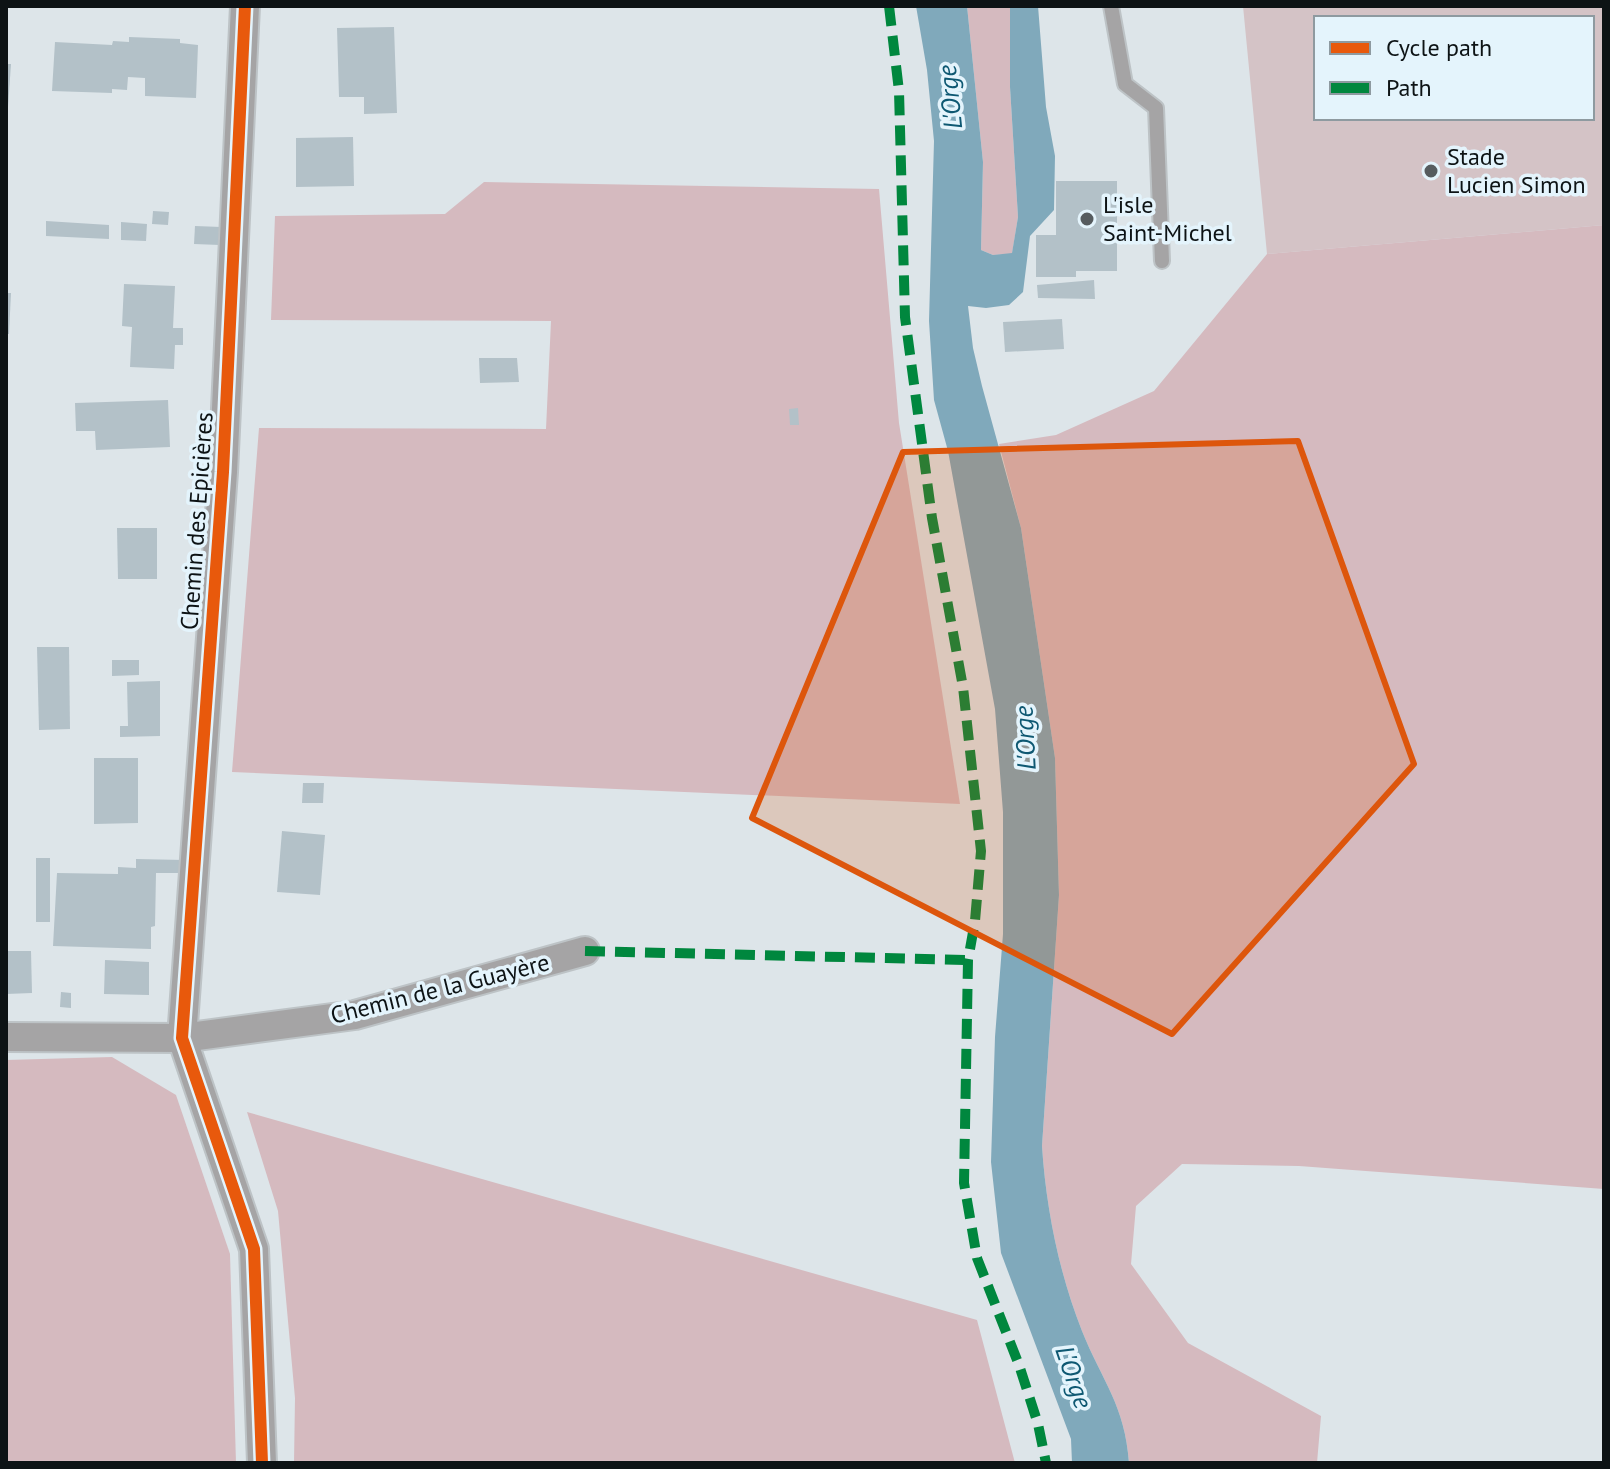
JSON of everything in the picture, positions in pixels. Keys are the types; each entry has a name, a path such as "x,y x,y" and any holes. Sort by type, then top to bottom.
{"street":[{"name":"Chemin des Epicières","path":"182,1038 223,472 245,6"},
{"name":"Chemin de la Guayère","path":"6,1037 182,1038 355,1015 585,951"},
{"path":"182,1038 254,1249 262,1463"}],"lane":[{"path":"1111,6 1125,84 1156,108 1162,261"}],"highlighted area":[{"path":"1298,441 1414,764 1172,1034 752,818 903,452"}],"shaded area":[{"path":"967,6 1010,6 1010,87 1018,217 1012,254 993,255 981,250 983,162"},
{"name":"Stade Lucien Simon","path":"1243,6 1604,6 1604,225 1267,254"},
{"path":"484,182 879,189 899,423 960,804 232,772 259,428 546,429 551,321 271,320 275,216 445,214"},
{"path":"1604,225 1604,1189 1299,1166 1182,1164 1136,1206 1131,1264 1188,1343 1321,1416 1317,1463 1129,1463 1118,1409 1082,1331 1067,1286 1047,1193 1042,1146 1059,895 1055,758 1021,528 999,444 1056,435 1154,391 1267,254"},
{"path":"112,1057 176,1095 230,1254 236,1463 6,1463 6,1060"},
{"path":"247,1112 977,1320 1015,1463 294,1463 295,1398 278,1211"}],"water":[{"name":"L'Orge","path":"916,6 967,6 983,162 981,250 993,255 1012,253 1018,217 1010,87 1010,6 1038,6 1046,107 1055,156 1054,210 1030,236 1023,292 1009,305 986,308 968,306 982,386 1021,528 1055,758 1059,895 1042,1146 1047,1193 1067,1286 1082,1331 1118,1409 1129,1463 1072,1463 1071,1439 1001,1253 991,1162 995,1037 1003,934 1003,812 995,709 948,451 934,400 929,321 934,141 927,70"}],"building":[{"path":"394,27 397,113 364,114 364,97 339,97 337,28"},
{"path":"129,37 180,39 180,43 198,45 196,98 145,96 145,78 128,77 127,90 112,89 112,93 52,91 55,42 112,45 113,41 129,42"},
{"path":"6,64 11,64 8,107 6,107"},
{"path":"353,137 354,186 296,187 296,138"},
{"name":"L'isle Saint-Michel","path":"1056,181 1117,181 1117,271 1076,271 1076,277 1036,277 1036,235 1056,235"},
{"path":"153,211 169,212 168,225 152,224"},
{"path":"46,221 109,225 109,239 46,236"},
{"path":"121,222 147,224 146,241 121,240"},
{"path":"195,226 221,227 220,245 194,244"},
{"path":"1094,280 1095,299 1038,298 1037,285"},
{"path":"124,284 175,286 173,328 183,328 183,345 175,345 174,369 130,367 132,327 122,326"},
{"path":"6,293 11,293 9,334 6,334"},
{"path":"1062,319 1064,349 1005,352 1003,322"},
{"path":"479,358 517,358 519,382 480,383"},
{"path":"168,400 170,447 96,450 95,431 76,431 75,403"},
{"path":"798,408 799,425 790,425 789,409"},
{"path":"117,528 157,528 157,579 118,579"},
{"path":"37,647 69,647 70,729 39,730"},
{"path":"112,660 139,660 139,675 112,676"},
{"path":"160,681 160,736 120,737 120,726 128,726 127,682"},
{"path":"94,758 138,758 138,823 94,824"},
{"path":"303,783 324,783 323,803 302,803"},
{"path":"282,831 325,835 320,895 277,892"},
{"path":"36,858 50,858 50,922 36,922"},
{"path":"136,859 184,860 184,873 156,873 155,926 151,927 151,949 53,946 57,873 118,874 118,867 136,868"},
{"path":"6,951 31,951 32,993 6,994"},
{"path":"105,960 149,962 149,995 104,994"},
{"path":"61,992 71,993 71,1008 60,1007"}],"marked path":[{"path":"889,6 899,91 905,317 932,518 963,687 981,851 968,960 964,1183 977,1258 1019,1365 1038,1424 1046,1463"},
{"path":"585,951 968,960"}],"cycle path":[{"path":"245,6 223,472 182,1038 254,1249 262,1463"}],"place":[{"name":"Stade Lucien Simon","path":"1431,171"},
{"name":"L'isle Saint-Michel","path":"1087,219"}]}
